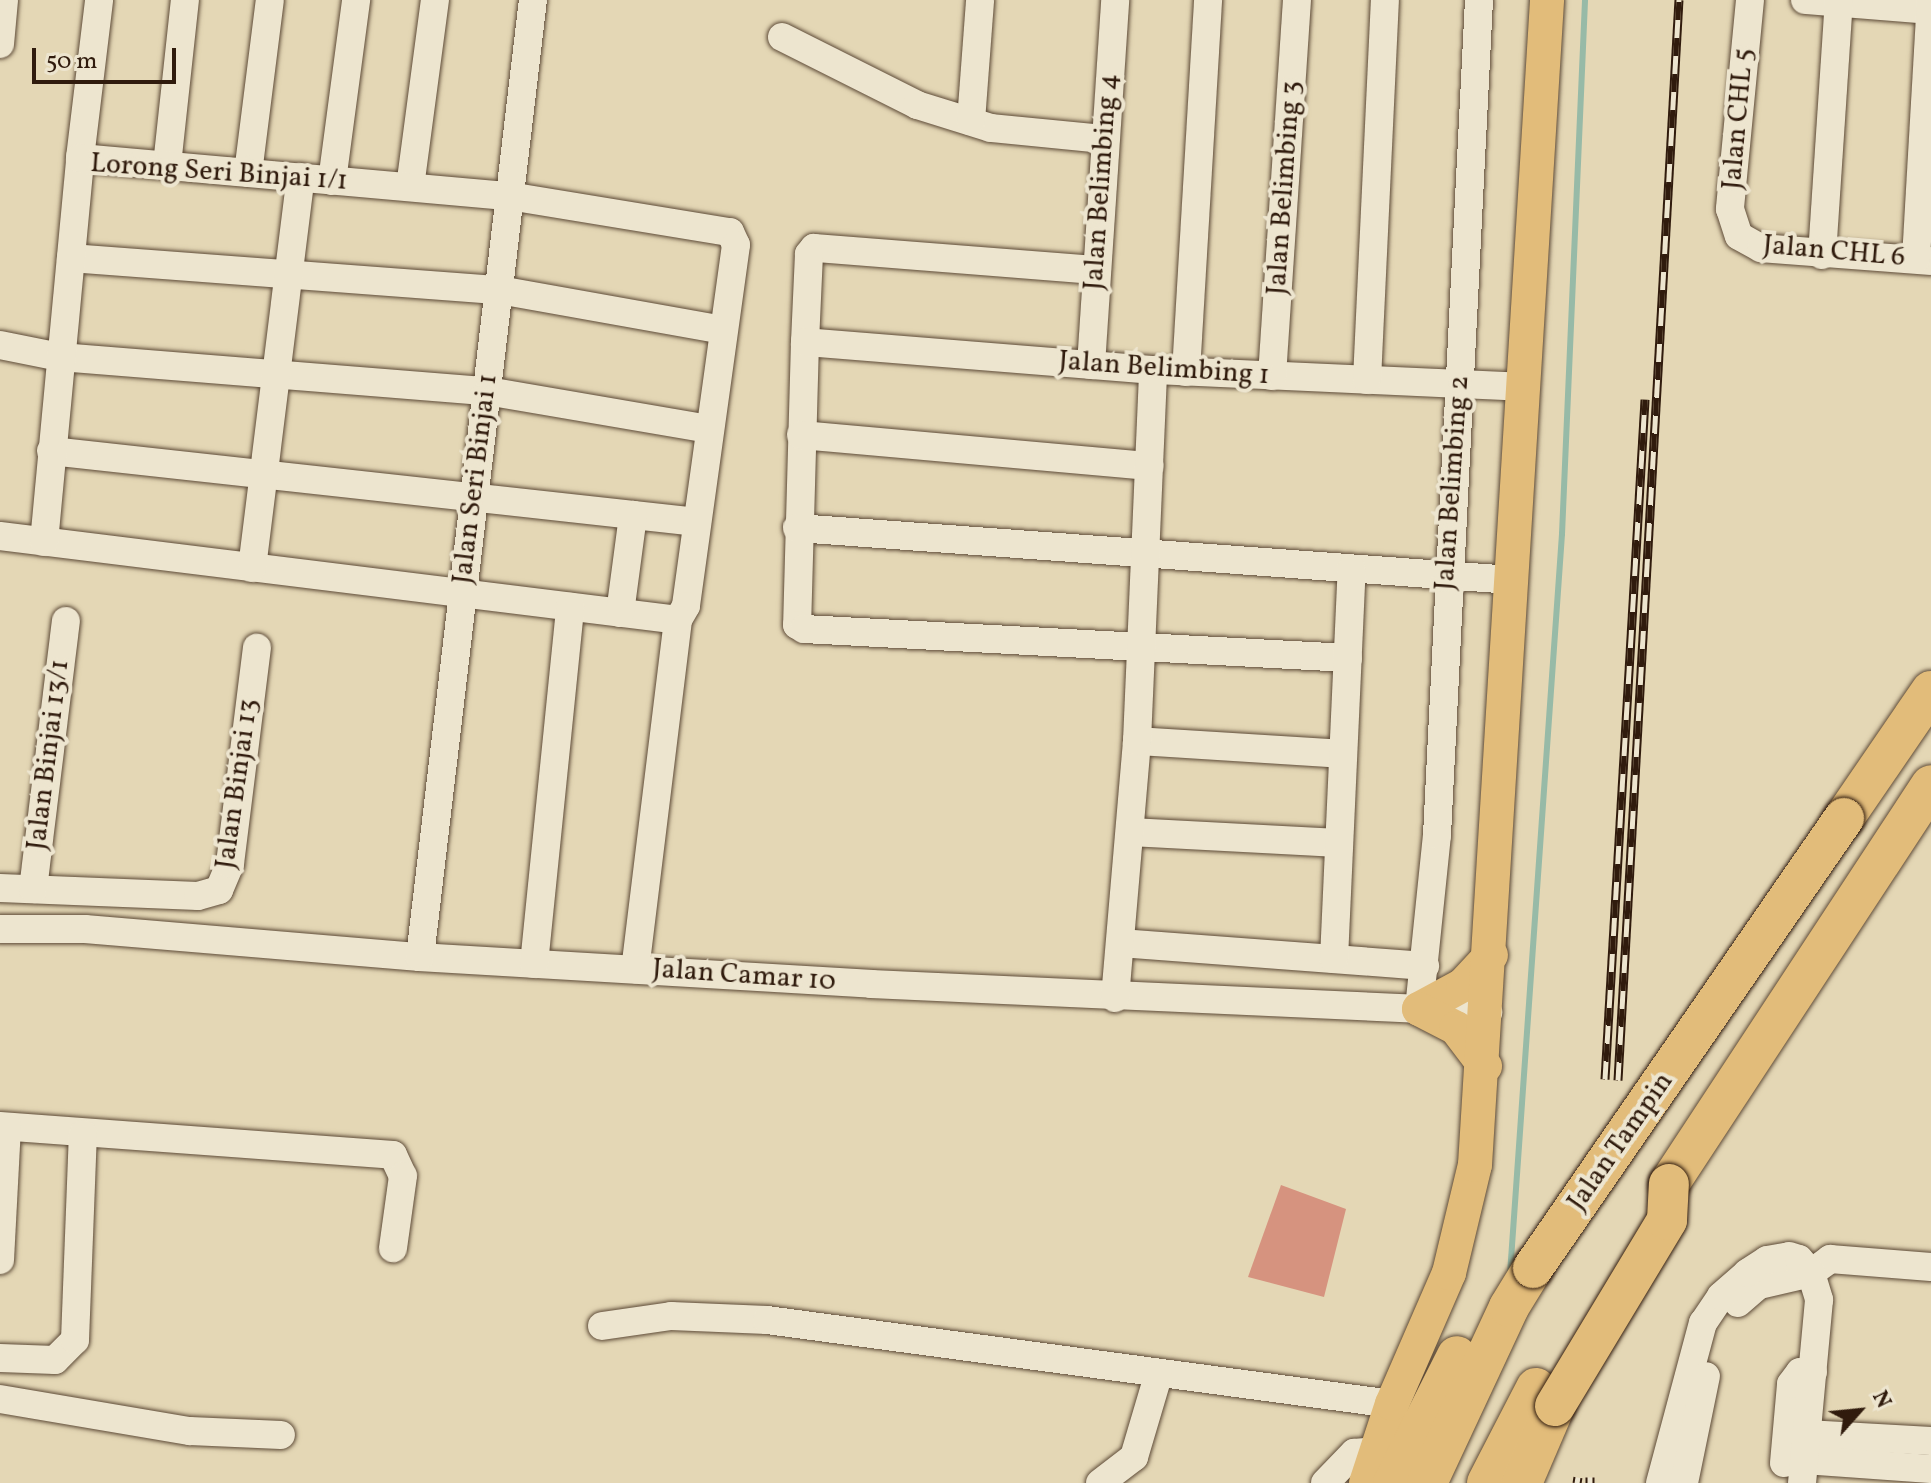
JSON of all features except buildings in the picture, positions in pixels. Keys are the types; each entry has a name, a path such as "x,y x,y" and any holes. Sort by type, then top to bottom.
{"highway":[{"name":"Jalan Tampin","path":"1427,1483 1509,1307 1533,1268 1931,691"},
{"path":"1487,1483 1667,1220 1669,1184 1931,785"},
{"path":"1378,1472 1464,1341 1509,1307"},
{"path":"1522,1483 1545,1397"}],"main road":[{"path":"1378,1472 1392,1404 1449,1273 1475,1165 1485,1066 1547,0"},
{"path":"1419,1009 1463,985 1491,955"},
{"path":"1419,1009 1456,1028 1485,1066"}],"street":[{"path":"0,44 4,0"},
{"path":"80,158 99,0"},
{"path":"167,165 185,0"},
{"path":"248,173 270,0"},
{"path":"332,181 356,0"},
{"path":"410,187 435,0"},
{"name":"Jalan Seri Binjai 1","path":"420,957 533,0"},
{"path":"971,121 980,0"},
{"name":"Jalan Belimbing 4","path":"1091,365 1115,0"},
{"path":"1186,372 1208,0"},
{"name":"Jalan Belimbing 3","path":"1272,376 1297,0"},
{"path":"1367,380 1385,0"},
{"name":"Jalan Belimbing 2","path":"1419,1009 1437,835 1447,575 1479,0"},
{"name":"Jalan CHL 5","path":"1739,236 1730,209 1750,0"},
{"path":"1805,0 1930,10"},
{"path":"1923,260 1931,0"},
{"path":"1822,255 1839,1"},
{"path":"782,37 917,105 971,121 1104,139"},
{"name":"Lorong Seri Binjai 1/1","path":"44,542 80,158 509,196 734,234 723,330"},
{"path":"252,568 261,472 301,177"},
{"name":"Jalan CHL 6","path":"1739,236 1761,248 1822,255 1923,260"},
{"path":"1095,270 814,248 809,254 794,615 804,629 1142,644 1348,658"},
{"path":"71,258 499,290 723,330 686,606 678,620 635,969"},
{"name":"Jalan Belimbing 1","path":"805,342 1153,370 1524,387"},
{"path":"0,345 60,357 274,371 487,391 710,429"},
{"path":"1115,998 1137,741 1153,370"},
{"path":"801,435 1150,466"},
{"path":"51,451 475,495 697,522"},
{"path":"620,613 633,515"},
{"path":"797,528 1512,580"},
{"path":"0,536 678,620"},
{"path":"1334,959 1352,569"},
{"path":"534,964 570,607"},
{"name":"Jalan Binjai 13/1","path":"33,889 66,621"},
{"name":"Jalan Binjai 13","path":"0,888 198,896 219,890 230,864 257,648"},
{"path":"1137,741 1343,754"},
{"path":"1130,832 1339,843"},
{"name":"Jalan Camar 10","path":"0,929 85,929 420,957 1115,998 1488,1012"},
{"path":"1120,943 1425,966"},
{"path":"0,1260 4,1126 393,1155 403,1176 393,1248"},
{"path":"0,1358 55,1360 75,1340 83,1134"},
{"path":"1660,1483 1703,1323 1721,1296 1747,1273 1779,1257 1799,1259 1811,1273 1819,1300 1804,1459"},
{"path":"1684,1483 1711,1351 1723,1320 1759,1285 1811,1273 1821,1263 1840,1258 1931,1267"},
{"path":"602,1326 671,1316 767,1320 1158,1376 1392,1404"},
{"path":"1783,1483 1791,1384 1800,1372 1813,1372"},
{"path":"1100,1483 1134,1457 1158,1376"},
{"path":"0,1399 190,1431 281,1435"},
{"path":"1804,1459 1931,1441"},
{"path":"1325,1483 1354,1453 1378,1472"},
{"path":"1804,1459 1931,1469"}],"waterway":[{"path":"1510,1274 1562,534 1585,0"}],"railway":[{"path":"1618,1080 1679,0"},
{"path":"1605,1079 1645,399"},
{"path":"1577,1483 1578,1477"},
{"path":"1590,1477 1590,1483"}]}
